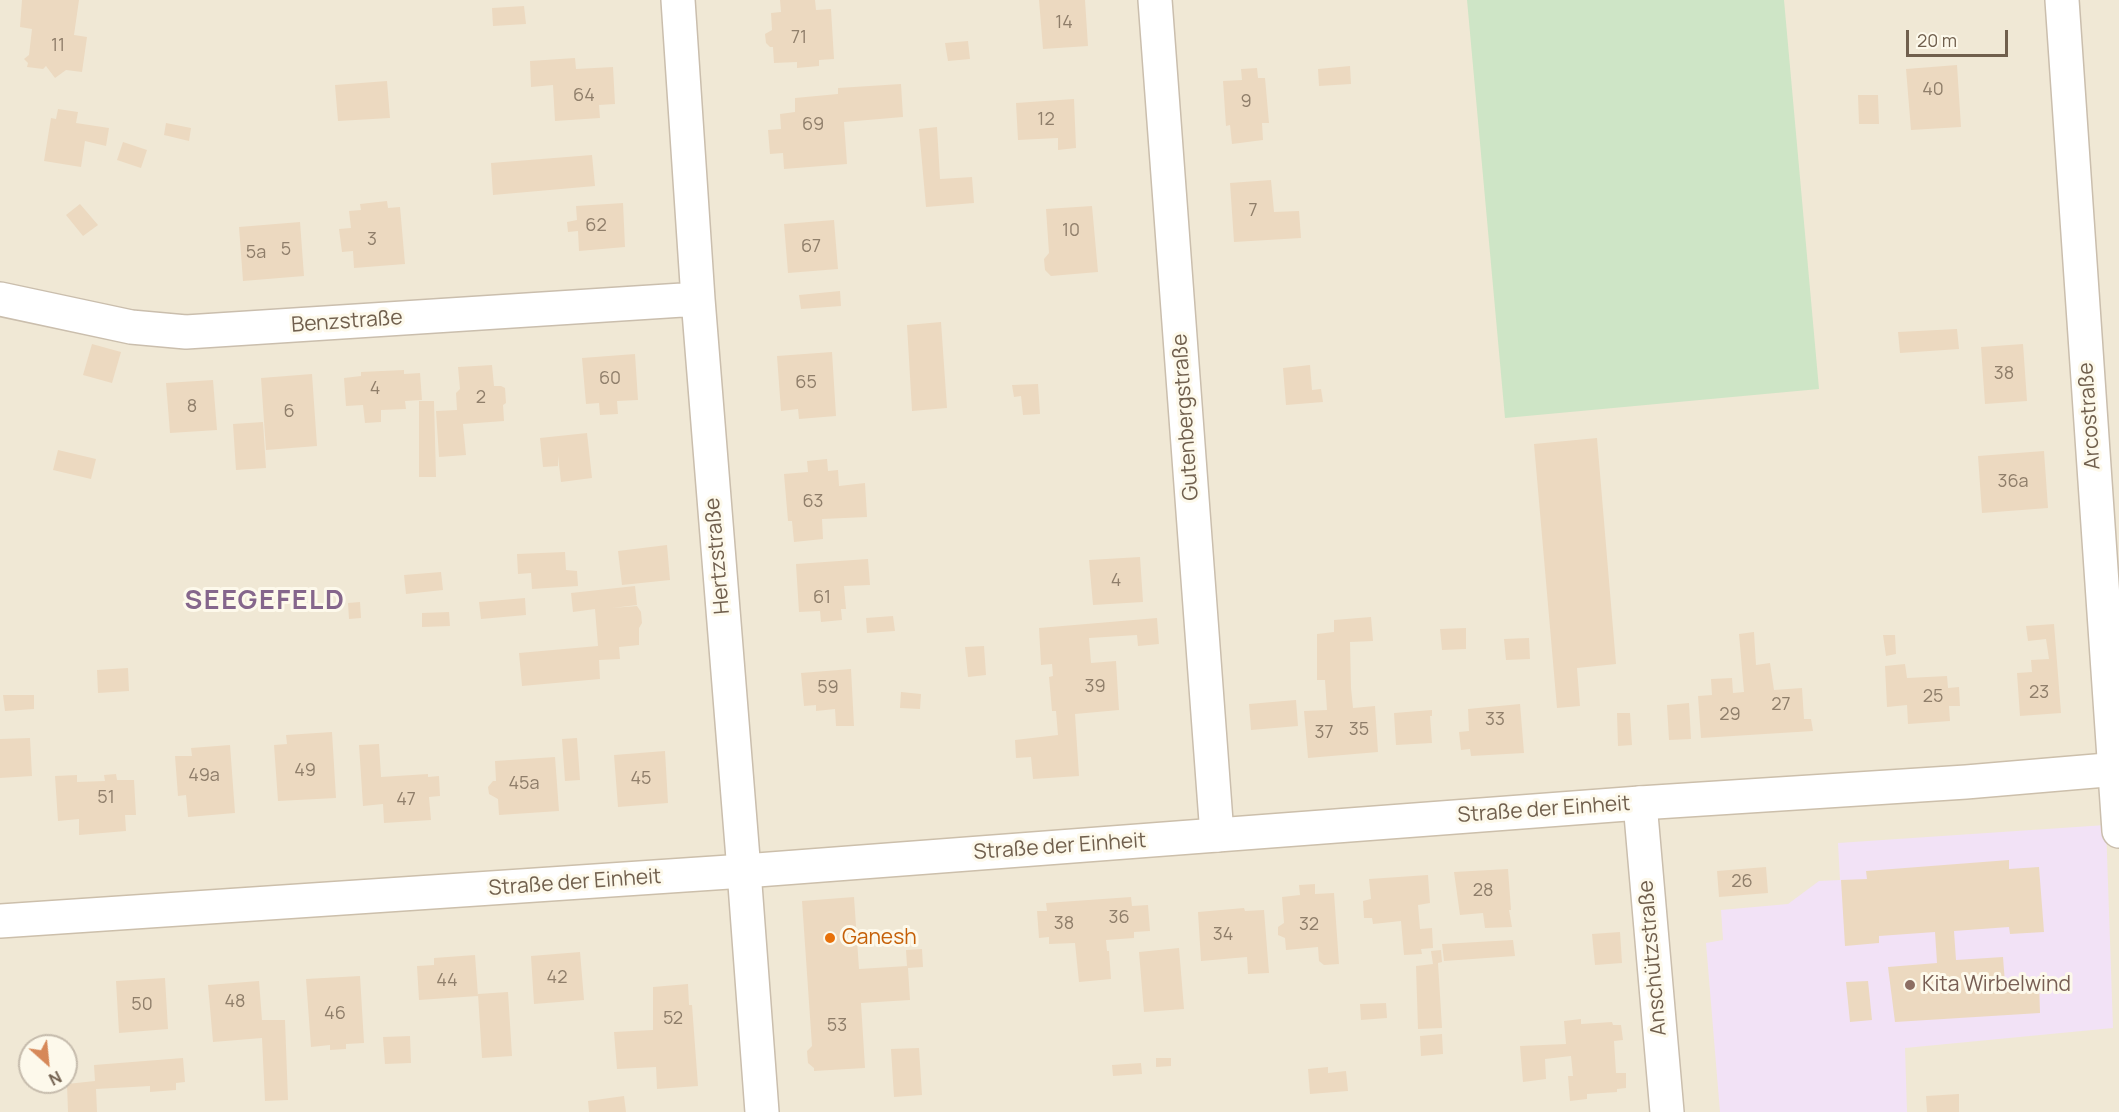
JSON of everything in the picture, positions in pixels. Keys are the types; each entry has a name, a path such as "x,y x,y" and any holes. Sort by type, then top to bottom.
{"street":[{"name":"Hertzstraße","path":"678,0 698,299 762,1112"},
{"name":"Gutenbergstraße","path":"1155,0 1217,834"},
{"name":"Arcostraße","path":"2062,0 2117,769 2119,831"},
{"name":"Benzstraße","path":"0,299 131,327 186,332 698,299"},
{"name":"Straße der Einheit","path":"0,921 744,871 1217,834 1966,782 2117,769"},
{"name":"Anschützstraße","path":"1640,803 1667,1112"}],"shaded area":[{"path":"0,0 2119,0 2119,1112 0,1112"},
{"name":"Kita Wirbelwind","path":"2106,825 2113,1028 1905,1048 1907,1112 1720,1112 1706,943 1723,940 1721,910 1788,904 1819,881 1840,880 1838,843"}],"green space":[{"path":"1467,0 1784,0 1819,389 1505,418"}],"building":[{"path":"22,0 79,0 74,35 87,37 82,72 66,70 55,78 46,66 43,69 27,67 28,63 24,59 29,55 32,29 20,27"},
{"path":"780,0 815,0 816,10 831,9 834,59 819,60 819,66 797,68 797,62 774,63 773,47 766,43 765,34 772,30 771,13 781,12"},
{"path":"1039,0 1085,0 1088,46 1043,49"},
{"path":"524,6 526,24 493,26 492,8"},
{"path":"968,41 970,59 948,61 945,43"},
{"path":"575,58 576,69 613,67 615,104 599,105 600,118 555,121 553,85 531,87 530,61"},
{"path":"1957,65 1961,127 1911,130 1906,69"},
{"path":"1350,66 1351,84 1319,86 1318,69"},
{"path":"1257,68 1258,78 1265,78 1269,123 1262,123 1263,140 1232,144 1230,125 1226,126 1223,81 1242,80 1241,69"},
{"path":"387,81 390,118 338,121 335,85"},
{"path":"901,84 903,117 844,122 847,164 784,169 783,153 770,154 768,130 781,129 780,114 795,112 795,98 838,94 838,88"},
{"path":"1858,95 1878,95 1879,124 1859,124"},
{"path":"1074,99 1076,148 1058,150 1058,138 1018,140 1016,103"},
{"path":"58,109 78,112 76,123 109,128 106,146 85,141 81,167 44,161 51,118 56,119"},
{"path":"166,123 191,128 189,141 164,135"},
{"path":"937,127 940,179 972,177 974,203 926,207 919,129"},
{"path":"123,142 147,150 141,168 117,160"},
{"path":"592,155 595,186 493,195 491,163"},
{"path":"1271,180 1274,212 1299,211 1301,238 1234,242 1230,183"},
{"path":"387,201 388,208 400,207 405,264 354,268 353,251 342,252 339,229 351,228 349,211 361,210 360,204"},
{"path":"623,203 625,247 579,251 578,231 568,232 567,222 577,220 576,206"},
{"path":"80,204 98,225 83,236 66,215"},
{"path":"1092,206 1098,272 1051,276 1045,270 1044,259 1049,253 1046,209"},
{"path":"834,220 838,269 788,273 784,224"},
{"path":"300,222 304,276 243,281 239,227"},
{"path":"840,291 841,306 801,309 799,295"},
{"path":"941,322 947,408 912,411 907,325"},
{"path":"1957,329 1959,349 1900,353 1898,332"},
{"path":"92,344 121,352 112,383 83,375"},
{"path":"2023,344 2027,401 1985,404 1981,347"},
{"path":"832,352 836,416 799,419 798,409 781,411 777,356"},
{"path":"635,354 638,400 617,401 618,414 600,415 599,403 586,404 582,358"},
{"path":"492,365 494,386 505,388 504,421 463,424 466,455 439,457 436,411 457,410 456,393 460,389 458,367"},
{"path":"1310,365 1312,390 1321,389 1323,402 1286,405 1283,368"},
{"path":"404,370 404,374 420,373 422,400 405,401 406,409 381,410 381,422 365,423 363,405 346,406 344,378 361,376 361,372"},
{"path":"312,374 317,446 266,450 261,378"},
{"path":"213,380 217,430 170,433 166,383"},
{"path":"1038,384 1040,414 1023,415 1021,396 1014,397 1012,385"},
{"path":"419,401 434,401 436,477 419,477"},
{"path":"263,422 266,468 236,470 233,424"},
{"path":"587,433 592,478 561,482 558,456 558,466 543,467 540,438"},
{"path":"1597,438 1616,664 1577,668 1580,706 1557,708 1534,444"},
{"path":"58,450 96,459 91,479 53,470"},
{"path":"2044,451 2048,508 1982,513 1978,456"},
{"path":"827,459 828,471 838,470 839,486 865,483 867,517 822,519 823,539 794,542 792,521 788,521 784,474 808,472 807,461"},
{"path":"667,545 670,580 622,585 618,551"},
{"path":"565,552 566,570 577,571 578,586 532,589 531,573 518,574 517,554"},
{"path":"1140,557 1143,602 1093,605 1089,560"},
{"path":"868,559 870,585 844,586 846,609 841,609 842,620 821,622 820,611 799,612 796,564"},
{"path":"441,572 443,590 406,594 404,575"},
{"path":"635,586 637,605 612,608 637,606 641,612 642,623 639,628 639,645 619,647 620,659 599,660 600,679 522,686 519,653 598,646 595,609 573,612 571,593"},
{"path":"525,598 526,615 481,619 479,602"},
{"path":"360,602 361,618 349,619 348,603"},
{"path":"449,612 450,626 422,627 422,613"},
{"path":"893,616 895,631 867,633 866,618"},
{"path":"1371,617 1373,641 1350,642 1351,688 1353,708 1375,706 1378,752 1308,758 1304,711 1327,710 1325,680 1317,680 1317,634 1334,632 1334,620"},
{"path":"1157,618 1159,644 1138,646 1137,635 1089,638 1091,663 1116,661 1119,710 1075,714 1079,776 1033,779 1031,757 1016,758 1015,740 1058,735 1056,711 1052,711 1049,677 1053,676 1052,664 1041,665 1039,628"},
{"path":"2054,624 2061,713 2020,716 2017,673 2032,672 2031,660 2049,659 2046,639 2028,641 2026,626"},
{"path":"1466,628 1466,649 1442,650 1440,629"},
{"path":"1754,632 1756,665 1770,663 1774,690 1802,688 1804,719 1811,719 1813,731 1701,738 1698,696 1712,695 1711,679 1732,678 1733,693 1744,692 1739,634"},
{"path":"1883,635 1895,635 1896,654 1886,656"},
{"path":"1529,638 1530,659 1506,660 1504,639"},
{"path":"984,646 986,675 968,677 965,647"},
{"path":"1905,664 1907,678 1947,676 1948,688 1959,687 1960,706 1949,706 1950,721 1908,724 1907,705 1887,707 1885,666"},
{"path":"128,668 129,691 98,693 97,670"},
{"path":"851,669 854,726 836,726 835,709 816,711 816,705 804,706 801,673"},
{"path":"901,692 921,694 920,709 900,708"},
{"path":"3,695 34,695 34,709 5,711"},
{"path":"1296,700 1298,726 1251,730 1249,704"},
{"path":"1689,703 1691,739 1669,740 1667,705"},
{"path":"1520,704 1524,753 1471,756 1470,749 1461,750 1459,732 1469,731 1468,709"},
{"path":"1432,710 1432,716 1430,716 1432,743 1396,745 1394,713"},
{"path":"1617,713 1630,713 1632,745 1618,746"},
{"path":"332,732 336,798 278,801 274,745 287,744 286,735"},
{"path":"30,738 32,776 0,778 0,739"},
{"path":"577,738 580,780 565,781 562,739"},
{"path":"379,744 381,777 428,774 428,777 439,776 440,796 429,797 431,820 384,823 383,804 363,806 359,745"},
{"path":"230,745 235,813 188,817 186,795 178,796 175,756 192,756 191,748"},
{"path":"665,751 668,803 618,807 614,755"},
{"path":"555,757 559,811 499,815 498,799 489,794 488,787 496,781 495,761"},
{"path":"116,774 117,780 134,780 136,815 125,815 126,831 79,835 79,819 58,821 55,776 77,775 77,782 105,781 104,775"},
{"path":"2009,860 2009,869 2039,867 2044,932 2010,934 2009,927 1954,931 1956,960 2003,957 2005,983 2039,980 2040,1013 1895,1022 1888,967 1937,963 1935,932 1879,936 1879,943 1845,946 1841,880 1867,879 1866,871"},
{"path":"1766,867 1768,893 1719,897 1717,871"},
{"path":"1508,869 1511,910 1509,910 1512,927 1485,928 1483,913 1460,915 1454,872"},
{"path":"1428,875 1430,903 1418,905 1420,929 1432,928 1433,948 1421,949 1422,954 1404,955 1401,921 1373,924 1372,918 1364,918 1363,901 1371,899 1369,879"},
{"path":"1315,884 1315,894 1334,893 1339,964 1324,965 1319,961 1318,947 1286,950 1285,938 1278,935 1278,927 1284,923 1282,897 1300,895 1299,885"},
{"path":"854,897 859,969 907,966 906,950 922,949 923,967 908,968 910,1000 861,1003 865,1068 814,1071 808,1063 807,1051 812,1046 802,901"},
{"path":"1131,897 1132,906 1148,905 1150,931 1134,932 1134,938 1106,940 1111,979 1079,982 1075,943 1049,944 1049,937 1039,938 1037,911 1047,911 1046,903"},
{"path":"1244,908 1245,911 1264,910 1269,973 1248,974 1247,957 1201,961 1198,912"},
{"path":"1620,932 1622,963 1595,965 1592,934"},
{"path":"1513,940 1515,956 1444,961 1442,944"},
{"path":"1179,948 1184,1009 1144,1012 1139,952"},
{"path":"1441,950 1442,962 1438,963 1442,1028 1418,1029 1416,966 1433,964 1431,951"},
{"path":"580,952 584,1000 534,1004 531,956"},
{"path":"475,955 478,996 419,1000 417,966 434,965 434,958"},
{"path":"360,976 364,1043 346,1044 346,1049 330,1050 330,1045 311,1047 306,979"},
{"path":"165,978 168,1029 119,1033 116,981"},
{"path":"259,981 262,1020 285,1020 288,1100 265,1101 262,1038 213,1042 208,985"},
{"path":"1868,981 1872,1020 1850,1022 1846,982"},
{"path":"688,984 689,1005 692,1005 698,1086 657,1089 656,1067 617,1069 614,1032 653,1030 653,987"},
{"path":"508,992 512,1056 482,1058 478,994"},
{"path":"1386,1003 1387,1018 1361,1020 1360,1004"},
{"path":"1581,1019 1581,1024 1612,1022 1613,1025 1621,1025 1623,1040 1614,1041 1616,1073 1626,1073 1626,1088 1617,1089 1617,1092 1587,1094 1587,1099 1570,1101 1568,1076 1573,1076 1571,1056 1545,1059 1546,1079 1523,1082 1520,1046 1566,1044 1564,1021"},
{"path":"1442,1034 1443,1054 1421,1056 1420,1036"},
{"path":"410,1036 411,1063 385,1064 383,1037"},
{"path":"919,1048 922,1095 894,1097 891,1049"},
{"path":"183,1058 185,1082 176,1083 176,1090 150,1092 150,1086 96,1089 97,1112 68,1112 67,1094 78,1094 78,1083 95,1081 94,1065"},
{"path":"1156,1058 1171,1058 1171,1066 1156,1067"},
{"path":"1141,1063 1142,1074 1113,1076 1112,1065"},
{"path":"1328,1067 1328,1073 1346,1071 1348,1091 1310,1094 1308,1069"},
{"path":"1959,1094 1959,1112 1927,1112 1926,1096"},
{"path":"624,1096 626,1112 589,1112 588,1101"}],"place":[{"name":"Ganesh","path":"830,938"},
{"name":"Kita Wirbelwind","path":"1910,985"}],"district":[{"name":"SEEGEFELD","path":"265,601"}]}
